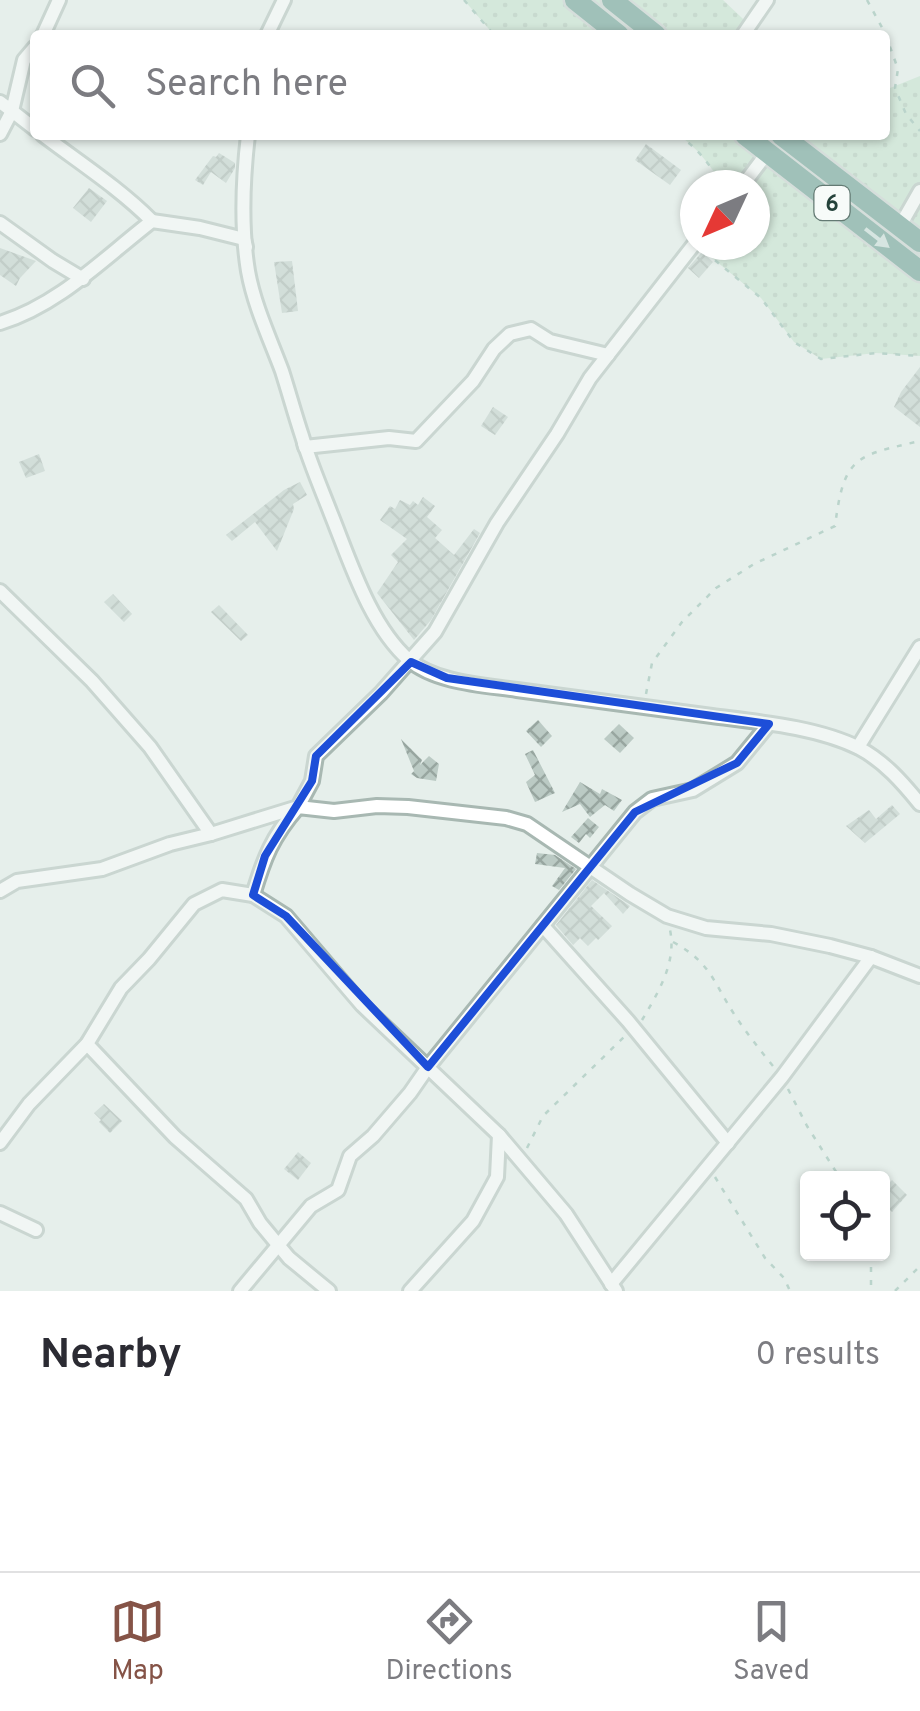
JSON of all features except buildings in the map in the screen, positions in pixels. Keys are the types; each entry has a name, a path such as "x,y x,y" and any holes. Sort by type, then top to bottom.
{"highway":[{"path":"575,0 613,30"},
{"path":"612,0 650,30"},
{"name":"6","path":"751,140 920,271"},
{"name":"6","path":"787,140 920,242"}],"street":[{"path":"45,30 60,0"},
{"path":"269,30 284,0"},
{"path":"746,30 767,0"},
{"path":"0,134 12,111 24,60 30,53"},
{"path":"0,102 30,125"},
{"path":"49,140 128,196 152,220 244,239 278,378 360,585 379,622 410,662 447,678 823,735 879,761 920,804"},
{"path":"248,140 244,197 248,272 306,447"},
{"path":"754,170 767,153"},
{"path":"900,226 920,190"},
{"path":"0,323 17,318 84,279 152,220"},
{"path":"0,223 84,279"},
{"path":"254,895 265,856 312,781 316,756 435,632 497,523 590,378 685,260"},
{"path":"306,447 389,438 416,441 510,334 530,329 550,340 608,355"},
{"path":"0,591 127,720 212,834"},
{"path":"858,748 920,647"},
{"path":"240,1291 311,1206 338,1190 350,1156 410,1093 636,812 652,798 693,790 737,763 769,724"},
{"path":"0,891 17,881 102,870 170,844 298,808 334,811 408,807 527,824 667,916 706,928 771,934 871,957 920,976"},
{"path":"0,1143 29,1104 87,1044 121,988 194,904 222,890 254,895 286,916 362,1005 499,1136 566,1214 613,1287 782,1077 871,957"},
{"path":"543,926 628,1021 728,1144"},
{"path":"87,1044 175,1137 246,1200 278,1246 329,1291"},
{"path":"410,1291 473,1220 497,1176 499,1136"},
{"path":"0,1213 36,1230"}],"path":[{"path":"464,0 490,30"},
{"path":"867,0 882,30"},
{"path":"890,48 898,69 894,88 906,114 920,131"},
{"path":"687,140 713,170"},
{"path":"715,260 761,298 794,342 821,359 876,353 920,356"},
{"path":"644,705 652,663 682,622 716,588 754,564 836,526 848,471 868,453 920,441"},
{"path":"520,1162 542,1116 627,1035 628,1021 642,1020 664,980 672,942 667,916"},
{"path":"672,942 686,949 712,973 750,1038 782,1077 836,1171"},
{"path":"709,1168 790,1291"},
{"path":"871,1261 871,1291"},
{"path":"896,1290 920,1266"}],"highlighted area":[{"path":"411,662 447,678 769,724 737,763 635,812 428,1067 286,916 253,895 265,856 312,781 316,756"}],"green space":[{"path":"464,0 723,0 755,30 490,30"},
{"path":"920,76 920,356 876,353 821,359 794,342 761,298 715,260 770,260 770,170 712,170 684,140 890,140 890,88"}]}
